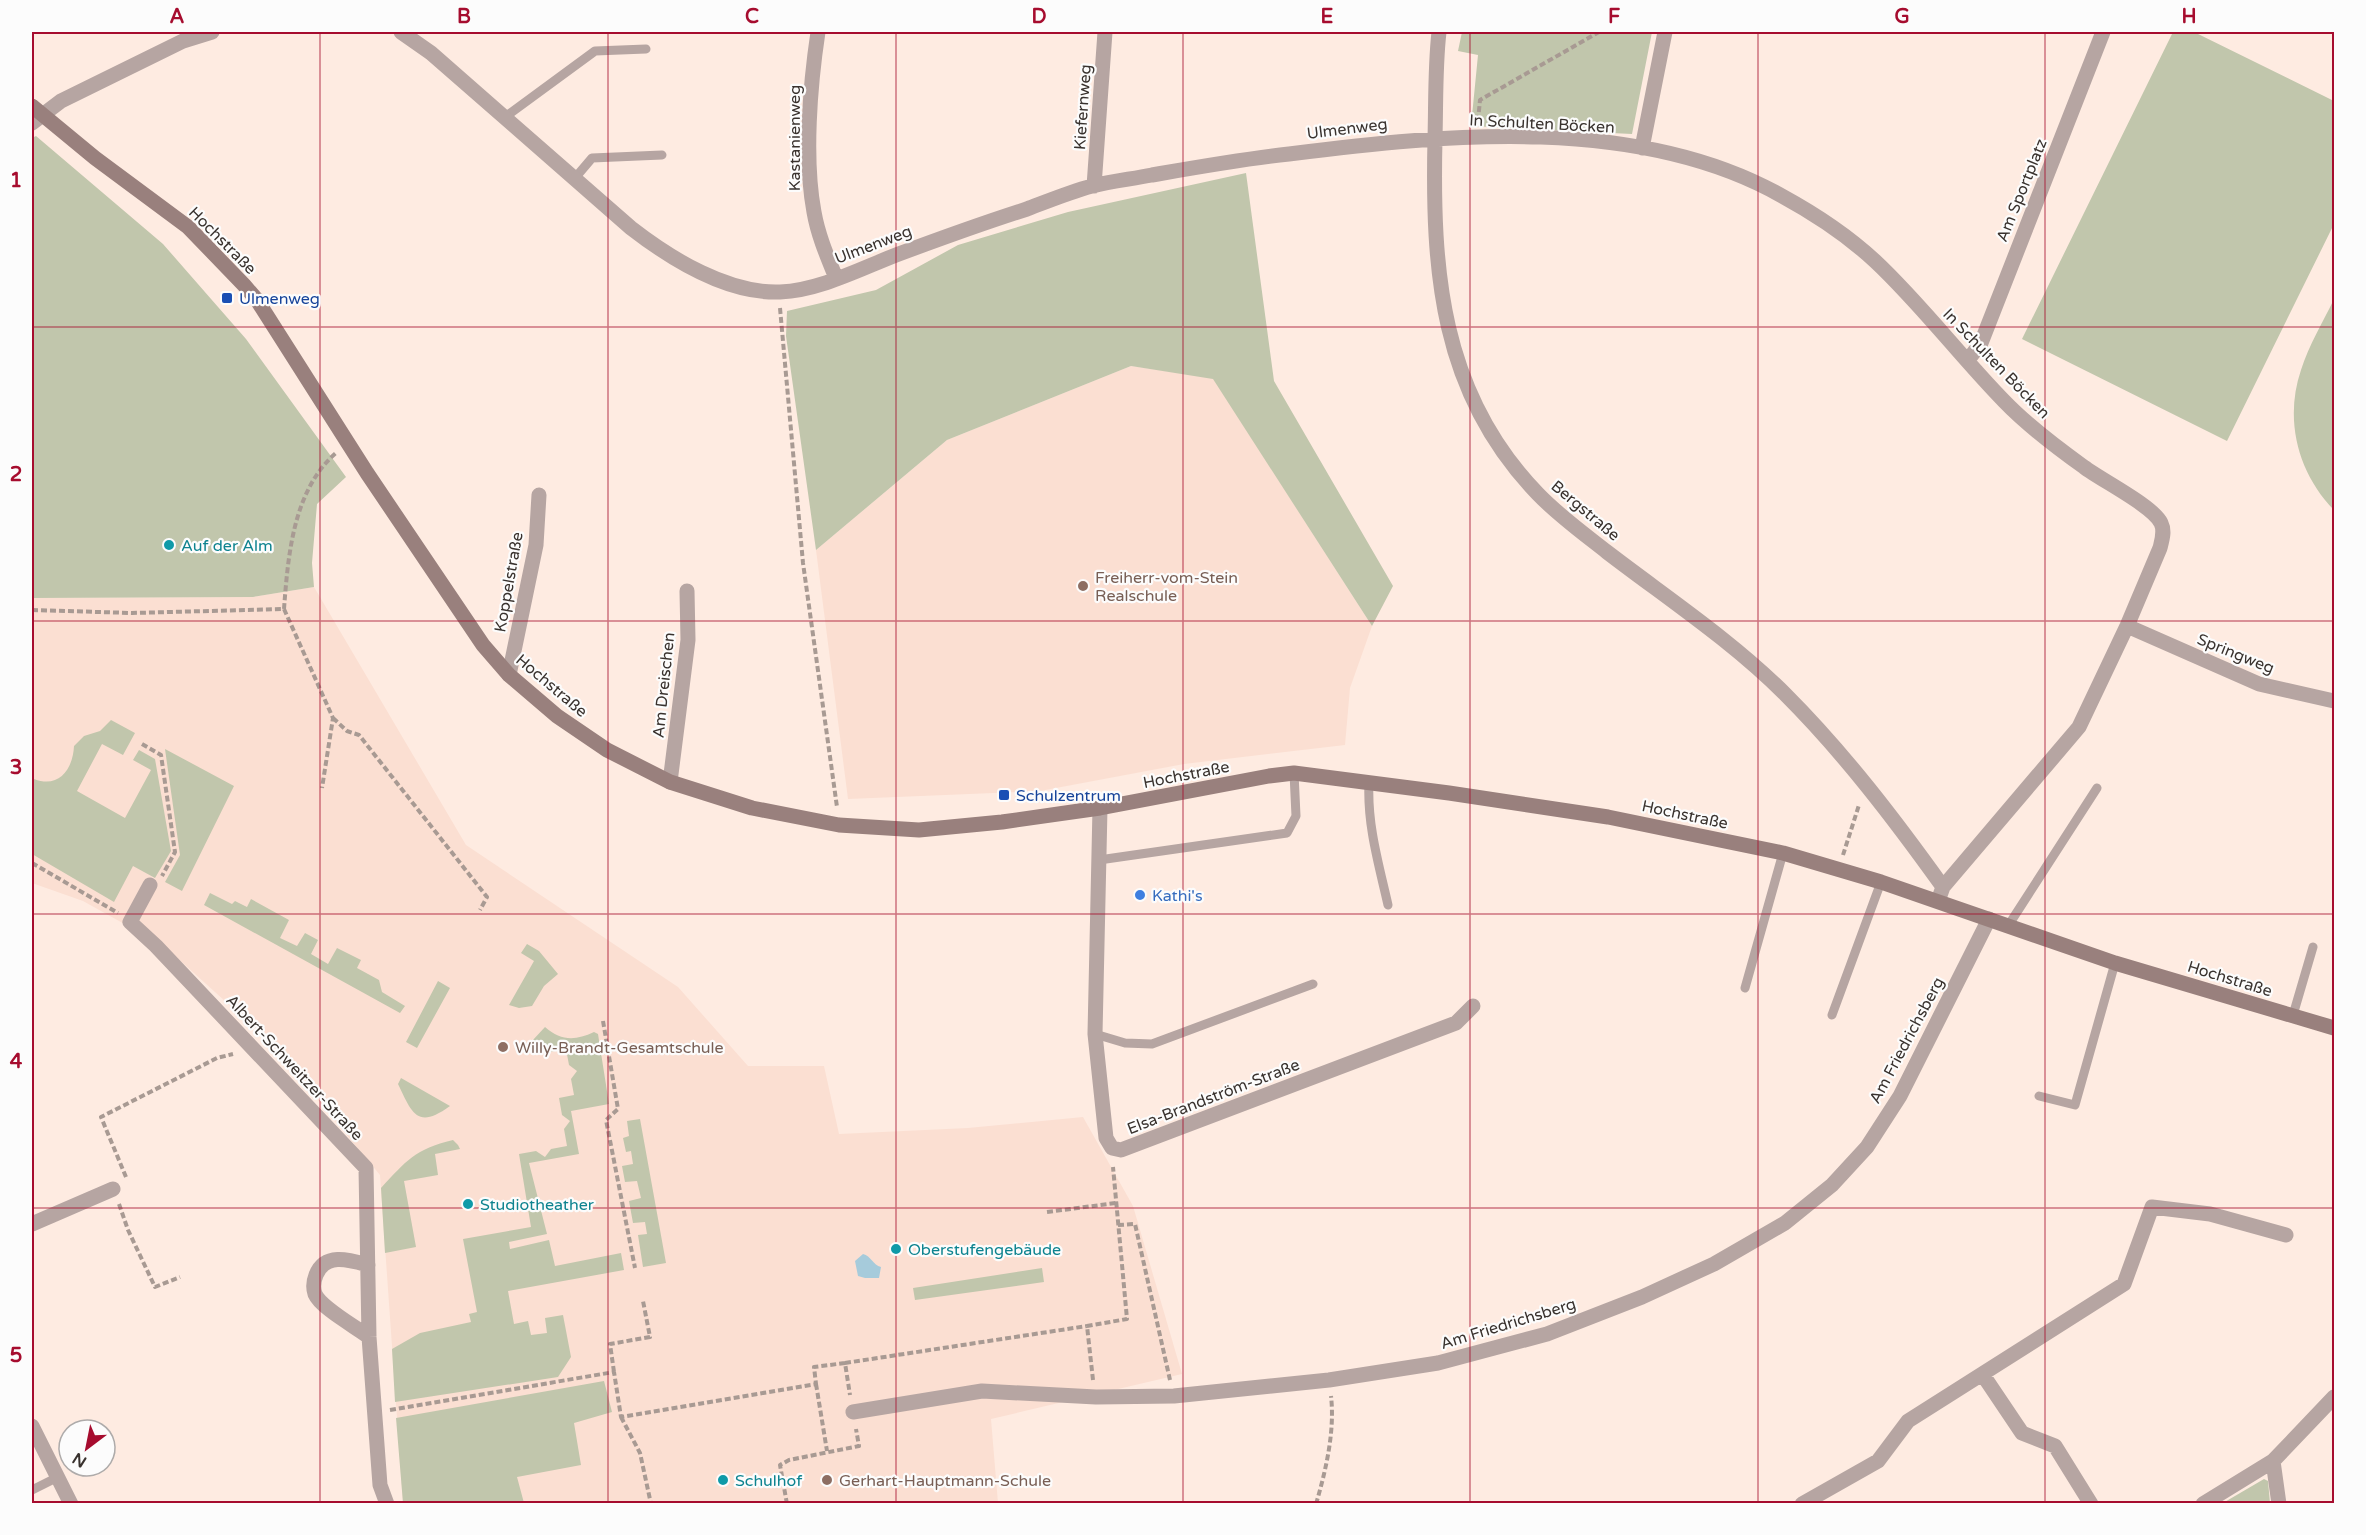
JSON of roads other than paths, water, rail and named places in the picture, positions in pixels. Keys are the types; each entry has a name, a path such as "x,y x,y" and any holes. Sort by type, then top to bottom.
{"street":[{"path":"35,115 183,41 212,32"},
{"name":"Ulmenweg","path":"401,32 431,53 631,228 657,248 720,280 754,289 779,292 805,288 836,278 946,236 1094,186 1238,160 1435,138"},
{"name":"Kastanienweg","path":"818,32 812,73 809,174 814,212 823,248 836,278"},
{"name":"Kiefernweg","path":"1094,186 1106,32"},
{"name":"Bergstraße","path":"1439,32 1434,189 1436,261 1448,329 1460,370 1474,403 1503,453 1538,494 1577,528 1732,647 1785,694 1866,784 1941,894"},
{"path":"1642,148 1665,32"},
{"name":"Am Sportplatz","path":"1968,360 1981,343 2103,32"},
{"name":"Hochstraße","path":"35,115 188,227 257,300 348,443 483,645 510,675 557,716 597,743 670,782 752,808 840,825 919,830 1002,822 1100,808 1294,773 1449,792 1608,817 1784,853 1881,882 1941,894 1989,920 2115,963 2334,1028"},
{"name":"In Schulten Böcken","path":"1435,138 1600,141 1684,158 1732,173 1779,194 1830,225 1874,260 2005,401 2049,442 2154,514 2162,525 2163,536 2160,548 2127,627 2079,727 1941,894"},
{"name":"Koppelstraße","path":"510,675 536,545 539,495"},
{"name":"Am Dreischen","path":"670,782 688,640 687,591"},
{"name":"Springweg","path":"2127,627 2259,684 2334,702"},
{"name":"Elsa-Brandström-Straße","path":"1100,808 1095,1034 1106,1138 1112,1148 1121,1150 1456,1023 1473,1006"},
{"name":"Albert-Schweitzer-Straße","path":"150,885 130,922 156,946 366,1168 369,1337 380,1485 387,1503"},
{"name":"Am Friedrichsberg","path":"853,1412 982,1390 1095,1397 1174,1396 1329,1380 1438,1363 1547,1334 1642,1297 1714,1264 1785,1223 1832,1185 1867,1147 1900,1096 1989,920"},
{"path":"32,1224 113,1189"},
{"path":"1802,1503 1878,1461 1908,1421 1983,1376 2124,1284 2152,1207 2210,1214 2286,1235"},
{"path":"368,1265 348,1260 327,1262 320,1267 315,1276 314,1285 315,1294 324,1305 369,1337"},
{"path":"1983,1376 2022,1433 2055,1446 2091,1503"},
{"path":"2203,1503 2273,1461 2334,1397"},
{"path":"32,1426 57,1476"},
{"path":"2273,1461 2279,1503"},
{"path":"58,1478 71,1503"}],"lane":[{"path":"505,117 595,51 646,49"},
{"path":"575,178 592,158 662,155"},
{"path":"1100,860 1287,833 1296,816 1294,773"},
{"path":"1369,783 1368,805 1373,838 1388,906"},
{"path":"2008,926 2097,788"},
{"path":"1745,988 1784,853"},
{"path":"1832,1015 1881,882"},
{"path":"2293,1015 2313,947"},
{"path":"2039,1096 2075,1105 2115,963"},
{"path":"1095,1034 1125,1042 1152,1044 1313,984"},
{"path":"32,1490 58,1478"}],"water":[{"path":"863,1254 881,1267 879,1278 858,1276 855,1261"}],"place":[{"name":"Ulmenweg","path":"227,298"},
{"name":"Auf der Alm","path":"169,545"},
{"name":"Freiherr-vom-Stein Realschule","path":"1083,586"},
{"name":"Schulzentrum","path":"1004,795"},
{"name":"Kathi's","path":"1140,895"},
{"name":"Willy-Brandt-Gesamtschule","path":"503,1047"},
{"name":"Studiotheather","path":"468,1204"},
{"name":"Oberstufengebäude","path":"896,1249"},
{"name":"Schulhof","path":"723,1480"},
{"name":"Gerhart-Hauptmann-Schule","path":"827,1480"}]}
